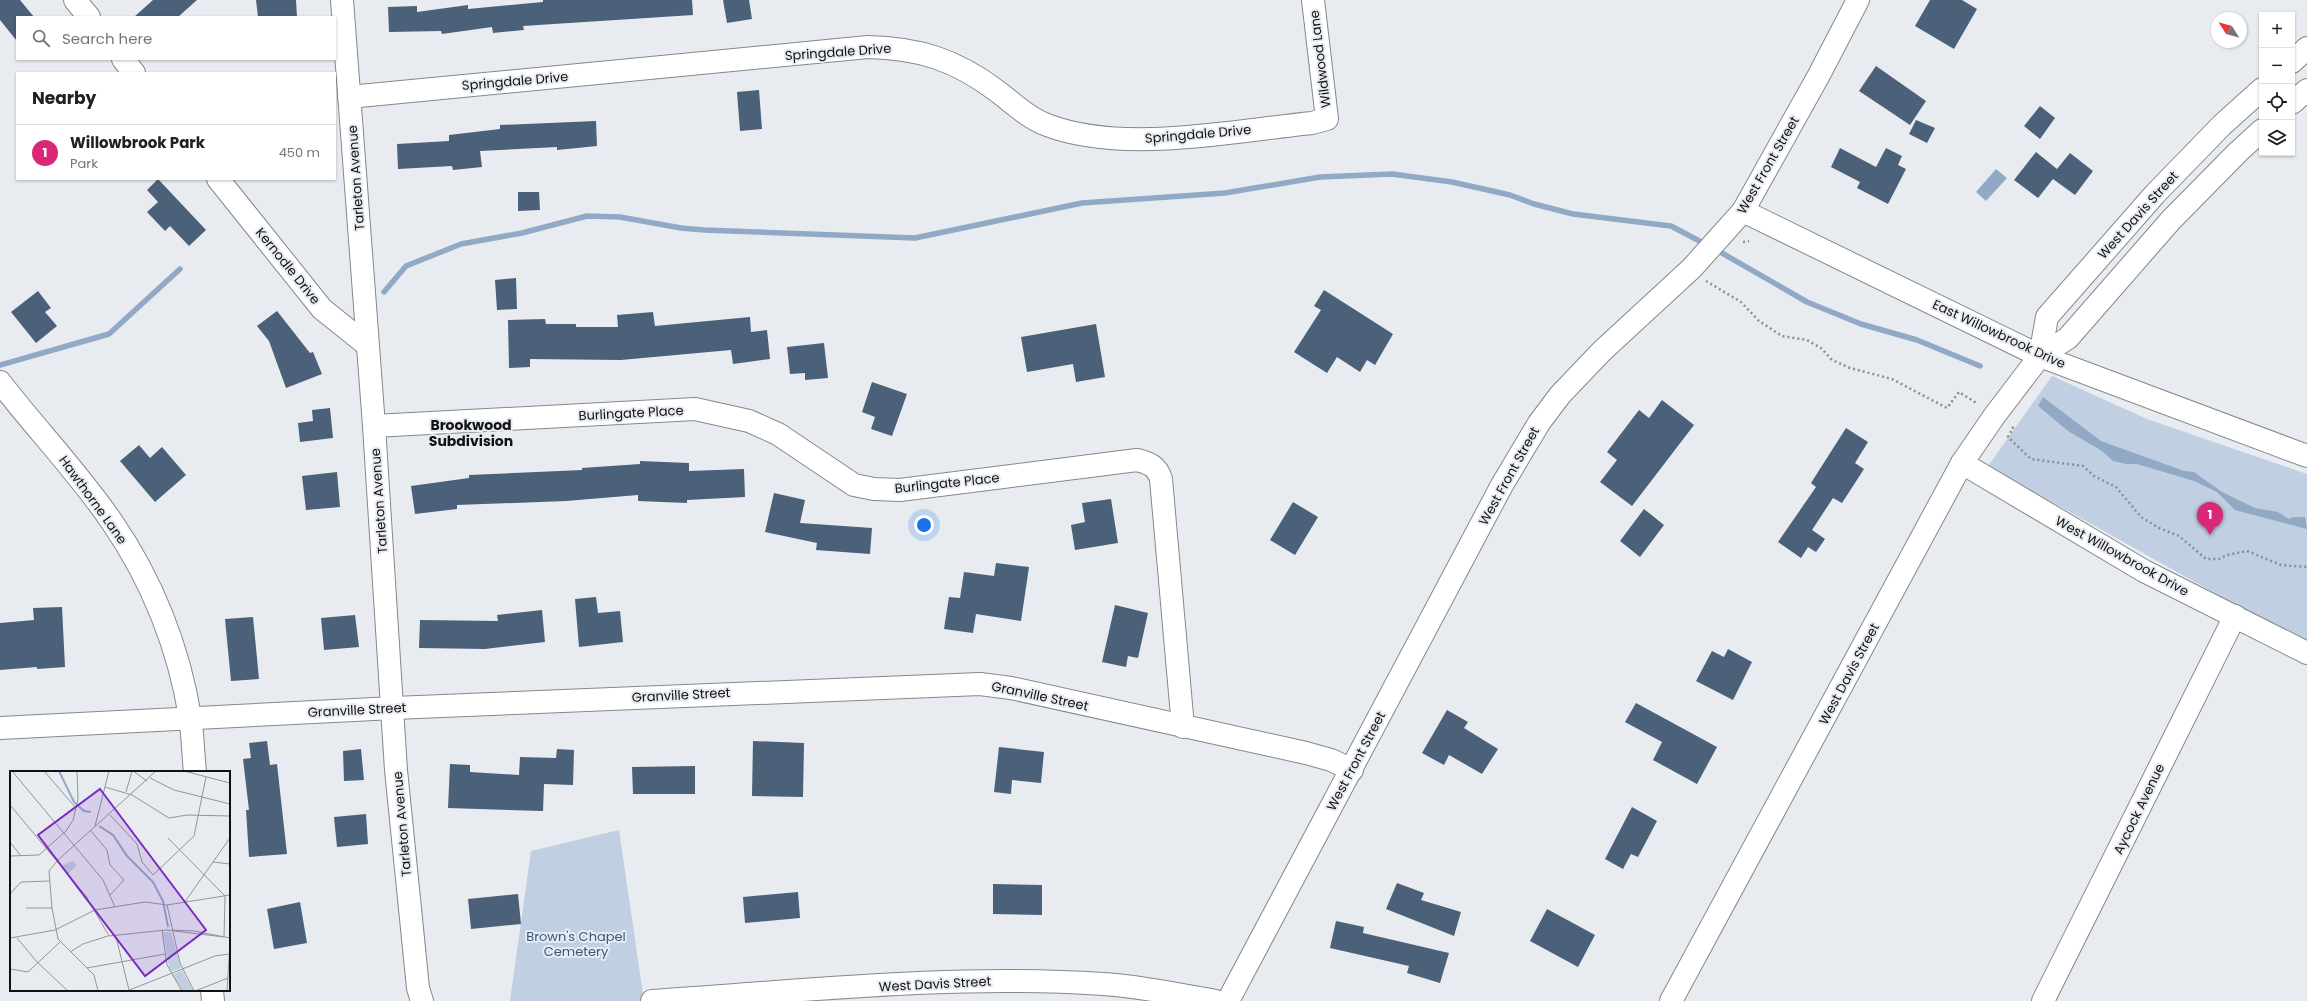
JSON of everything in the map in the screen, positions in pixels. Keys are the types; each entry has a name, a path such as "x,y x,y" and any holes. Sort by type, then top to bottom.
{"street":[{"path":"75,0 88,16"},
{"name":"Tarleton Avenue","path":"342,0 374,426 400,809 418,988 422,1001"},
{"name":"Wildwood Lane","path":"1313,0 1327,119"},
{"name":"West Front Street","path":"1228,1001 1502,485 1539,422 1576,377 1692,268 1727,231 1743,211 1819,75 1851,5"},
{"name":"Springdale Drive","path":"350,97 876,47 901,48 938,58 956,65 1046,125 1096,138 1164,139 1312,123 1327,119"},
{"path":"2295,59 2307,48"},
{"path":"124,60 133,72"},
{"path":"2295,100 2307,90"},
{"name":"West Davis Street","path":"2040,356 2048,317 2155,194 2222,125 2259,92"},
{"name":"West Davis Street","path":"1674,1000 1962,463 1995,415 2040,356 2068,338 2171,220 2259,133"},
{"name":"Kernodle Drive","path":"219,180 322,309 367,345"},
{"name":"East Willowbrook Drive","path":"1743,211 2040,356 2307,456"},
{"name":"Hawthorne Lane","path":"0,382 8,403 72,469 112,521 156,600 168,630 191,718 195,771"},
{"name":"Burlingate Place","path":"374,426 695,409 749,421 771,430 838,476 854,485 874,489 900,490 1137,460 1150,464 1158,470 1161,479 1183,727"},
{"name":"West Willowbrook Drive","path":"1962,463 2144,571 2307,653"},
{"name":"Aycock Avenue","path":"2043,1001 2235,616"},
{"name":"Granville Street","path":"0,728 394,708 980,684 1011,688 1306,753 1331,760 1352,770"},
{"name":"West Davis Street","path":"652,1001 806,996 952,982 1018,981 1104,984 1216,1001"},
{"path":"212,991 213,1001"}],"green space":[{"path":"2052,376 2147,419 2307,474 2307,645 1988,466"},
{"name":"Brown's Chapel Cemetery","path":"619,830 644,1001 510,1001 531,851"}],"shaded area":[{"path":"1996,169 2007,178 1986,201 1976,192"},
{"path":"2043,397 2101,441 2184,471 2194,472 2222,492 2255,508 2278,512 2289,519 2293,517 2305,517 2307,529 2235,510 2217,492 2194,481 2137,464 2126,464 2113,461 2102,451 2068,431 2038,406"}],"building":[{"path":"0,0 20,0 33,16 16,16 16,40 0,20"},
{"path":"153,0 197,0 179,16 135,16"},
{"path":"256,0 296,0 297,16 258,16"},
{"path":"543,0 692,0 693,15 523,26 524,30 493,33 492,27 442,34 441,31 389,32 388,7 417,6 417,12 468,5 468,9 543,2"},
{"path":"723,0 749,0 752,19 727,23"},
{"path":"1930,0 1962,0 1977,9 1954,49 1915,26"},
{"path":"1876,66 1926,101 1910,125 1859,91"},
{"path":"759,90 762,129 740,131 737,92"},
{"path":"2040,106 2055,118 2040,139 2024,126"},
{"path":"1916,120 1935,128 1927,143 1909,134"},
{"path":"596,121 597,146 557,150 557,147 480,151 482,167 453,170 452,166 398,169 397,144 449,141 449,135 500,129 500,125"},
{"path":"1840,148 1876,167 1886,148 1902,156 1898,165 1906,169 1888,204 1857,188 1860,182 1831,167"},
{"path":"2036,152 2057,169 2070,153 2093,171 2075,195 2053,179 2038,198 2014,180"},
{"path":"157,180 159,180 206,230 189,246 170,226 165,231 147,212 158,202 147,190"},
{"path":"518,192 539,192 540,210 518,211"},
{"path":"516,278 517,309 497,310 495,280"},
{"path":"1324,290 1393,334 1375,365 1367,360 1360,372 1337,357 1327,373 1294,352 1321,310 1314,306"},
{"path":"38,291 51,308 45,312 57,326 36,343 11,312"},
{"path":"277,311 310,353 313,352 322,374 286,388 269,341 257,326"},
{"path":"653,312 655,326 750,317 751,332 767,330 770,359 733,364 731,350 621,360 530,359 530,367 509,368 508,320 545,319 546,324 576,324 576,327 618,327 617,315"},
{"path":"1096,324 1105,377 1076,382 1073,364 1027,372 1021,337"},
{"path":"824,343 828,378 805,380 805,373 790,374 787,347"},
{"path":"872,382 907,394 892,436 871,429 875,417 862,412"},
{"path":"1662,400 1694,425 1632,506 1600,482 1617,460 1607,452 1639,410 1649,418"},
{"path":"330,408 333,438 300,442 298,423 313,421 312,410"},
{"path":"1846,428 1868,442 1855,463 1864,469 1842,503 1833,498 1812,530 1825,539 1816,552 1808,547 1801,558 1778,542 1816,487 1811,483"},
{"path":"139,445 150,458 162,447 186,475 155,502 120,461"},
{"path":"640,461 689,463 689,471 744,469 745,497 687,500 687,503 638,501 638,495 566,501 457,505 457,509 415,514 411,486 469,478 469,475 582,470 582,468 640,464"},
{"path":"337,472 340,507 306,510 302,476"},
{"path":"774,493 805,500 800,523 872,528 870,554 816,550 817,543 765,532"},
{"path":"1111,499 1118,543 1075,550 1071,525 1085,522 1082,503"},
{"path":"1293,502 1318,517 1295,555 1270,540"},
{"path":"1644,509 1664,525 1640,557 1620,541"},
{"path":"996,563 1029,567 1021,621 976,614 973,633 944,629 949,597 960,598 964,572 994,576"},
{"path":"596,597 598,613 620,611 623,642 579,647 575,599"},
{"path":"1115,605 1148,613 1138,658 1128,656 1126,667 1102,662"},
{"path":"62,607 65,667 37,669 37,667 0,670 0,623 34,620 33,608"},
{"path":"542,610 545,642 485,649 419,648 420,620 498,621 497,615"},
{"path":"355,615 359,647 324,650 321,618"},
{"path":"253,617 259,679 231,681 225,619"},
{"path":"1728,649 1752,662 1733,700 1696,681 1712,651 1724,657"},
{"path":"1636,703 1717,747 1697,784 1653,760 1662,742 1625,722"},
{"path":"1447,710 1468,722 1464,728 1498,749 1482,774 1449,755 1444,765 1422,753"},
{"path":"267,741 270,765 277,764 287,854 249,857 246,810 249,810 243,759 251,758 249,743"},
{"path":"753,741 804,743 803,797 752,796"},
{"path":"999,747 1044,752 1041,783 1012,780 1011,794 994,792"},
{"path":"361,749 364,780 344,781 343,751"},
{"path":"557,749 574,750 573,785 544,784 543,811 448,808 450,764 470,765 470,772 519,775 520,757 556,758"},
{"path":"695,766 695,794 633,794 632,767"},
{"path":"1632,807 1657,821 1638,857 1631,854 1623,869 1605,859"},
{"path":"366,814 368,844 337,847 334,817"},
{"path":"1397,883 1424,893 1421,900 1461,912 1454,936 1386,909"},
{"path":"993,884 1042,885 1042,915 993,914"},
{"path":"798,892 800,918 745,923 743,897"},
{"path":"518,894 521,924 471,929 468,899"},
{"path":"300,902 307,943 274,949 267,909"},
{"path":"1547,909 1595,935 1578,967 1530,941"},
{"path":"1336,921 1364,927 1363,933 1449,953 1440,983 1407,973 1409,966 1330,948"}],"waterway":[{"path":"384,292 406,266 461,244 522,233 587,216 620,217 681,228 704,230 915,238 1082,203 1225,193 1320,177 1392,174 1452,182 1510,195 1534,204 1573,214 1671,226 1707,245"},
{"path":"1715,249 1807,302 1861,324 1917,340 1980,366"},
{"path":"0,365 109,334 180,269"}],"place":[{"name":"Willowbrook Park","path":"2210,535"}],"district":[{"name":"Brookwood Subdivision","path":"471,434"}]}
